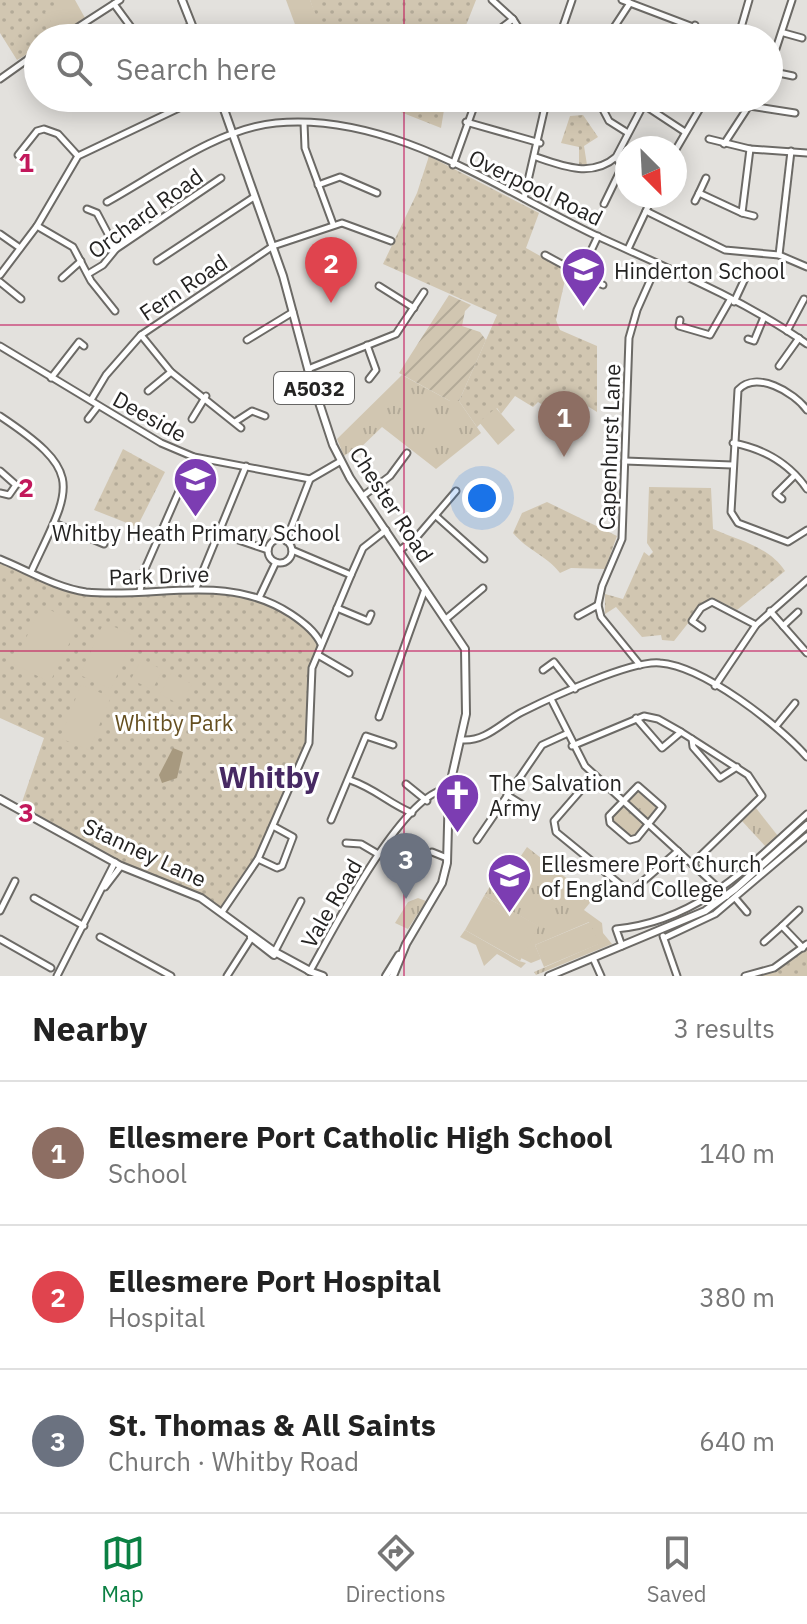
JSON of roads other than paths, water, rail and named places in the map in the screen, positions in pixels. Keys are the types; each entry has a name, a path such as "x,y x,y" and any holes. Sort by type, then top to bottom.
{"main road":[{"path":"182,0 191,24"},
{"name":"Chester Road","path":"225,112 273,246 308,369 341,461 465,649 463,740 449,789"},
{"name":"A5032","path":"386,976 442,883 447,858 449,789"},
{"name":"Stanney Lane","path":"0,799 118,864 189,892 231,918 274,953 323,976"},
{"path":"549,976 622,946 663,934 705,911 807,825"},
{"name":"A5032","path":"393,976 403,950"},
{"name":"Stanney Lane","path":"274,953 310,971"}],"street":[{"path":"83,24 120,0"},
{"path":"492,0 516,24"},
{"path":"564,24 572,0"},
{"path":"622,0 692,24"},
{"path":"742,24 749,0"},
{"path":"792,0 784,33 802,38"},
{"path":"616,24 630,3"},
{"path":"114,4 129,24"},
{"path":"506,24 513,19"},
{"path":"0,79 24,62"},
{"path":"783,74 793,76"},
{"path":"783,111 795,113"},
{"path":"0,275 37,226 78,156 171,112"},
{"path":"453,165 471,112"},
{"path":"524,198 540,143 545,112"},
{"path":"604,112 609,121 628,133"},
{"path":"626,136 640,112"},
{"path":"655,112 685,132"},
{"path":"683,136 697,112"},
{"path":"724,144 746,112"},
{"path":"466,122 540,143"},
{"path":"304,123 305,148 333,224 342,223 391,241"},
{"name":"Overpool Road","path":"107,202 233,133 261,125 304,123 367,131 453,165 524,198 764,317 807,344"},
{"path":"18,155 37,131 44,129 58,134 78,156"},
{"path":"709,139 750,149 807,153"},
{"path":"742,213 750,149"},
{"path":"779,255 791,151"},
{"path":"536,157 572,169 598,167 615,158"},
{"path":"318,185 340,177 377,193"},
{"name":"Orchard Road","path":"88,274 103,265 116,249 221,178"},
{"path":"695,201 706,178"},
{"path":"603,201 615,180"},
{"path":"699,193 754,216"},
{"path":"157,261 254,197"},
{"path":"628,249 647,208"},
{"path":"87,209 99,211 116,249"},
{"path":"646,211 725,250 779,255 807,267"},
{"name":"Fern Road","path":"90,400 106,375 141,335 273,246 333,224"},
{"path":"37,226 64,239 115,311"},
{"path":"0,234 20,248"},
{"path":"580,274 598,236"},
{"path":"545,255 604,285"},
{"path":"62,278 81,261"},
{"name":"Capenhurst Lane","path":"598,605 602,586 622,539 629,338 637,310 657,265"},
{"path":"680,320 679,326 710,335 748,272"},
{"path":"0,282 21,299"},
{"path":"379,286 414,308"},
{"path":"308,369 396,334 424,292"},
{"path":"787,331 804,299"},
{"path":"247,340 293,312"},
{"path":"748,339 754,341 764,317"},
{"path":"141,335 171,372 206,396 241,428"},
{"path":"779,363 799,338"},
{"path":"51,378 82,342"},
{"path":"367,345 376,370 369,379"},
{"name":"Deeside","path":"0,346 98,406 194,457 310,479"},
{"path":"149,392 171,372"},
{"path":"807,410 787,392 749,381 735,396 731,512 738,523 788,542 807,530"},
{"path":"190,415 206,396"},
{"path":"88,419 98,406"},
{"path":"235,422 250,411 265,413"},
{"path":"0,416 42,446 58,463 65,495 31,572"},
{"path":"733,443 777,458 807,489"},
{"path":"363,496 390,476 407,453"},
{"path":"140,591 144,571 194,457"},
{"path":"286,541 310,479 341,461"},
{"path":"625,461 732,465"},
{"path":"196,588 246,466"},
{"path":"0,471 16,485 9,495 0,493"},
{"path":"800,480 807,474"},
{"path":"782,499 776,494 795,475"},
{"path":"400,550 415,539 456,491"},
{"path":"436,516 484,559"},
{"path":"54,523 104,544"},
{"path":"222,912 258,859 309,743 313,714 309,683 321,645 351,575 363,548 386,530"},
{"path":"218,533 268,550 276,562"},
{"path":"268,550 275,540 286,541"},
{"path":"286,541 292,550 351,575"},
{"path":"276,562 286,561 292,550"},
{"name":"Park Drive","path":"0,559 82,591 218,588 259,598 287,611 314,633 321,645"},
{"path":"259,598 276,562"},
{"path":"715,686 756,625 807,580"},
{"path":"379,717 426,588"},
{"path":"446,619 483,588"},
{"path":"702,628 692,621 701,608 712,602 756,625"},
{"path":"578,616 598,605 601,617 640,665"},
{"path":"337,608 368,621"},
{"path":"770,611 807,653"},
{"path":"783,626 798,612"},
{"path":"365,628 371,614"},
{"path":"314,633 328,630"},
{"path":"318,655 349,673"},
{"path":"543,670 554,662 575,689"},
{"path":"463,740 477,740 514,716 640,665 671,665 715,686 777,725 807,757"},
{"path":"551,699 572,746 594,775 724,893"},
{"path":"777,725 795,703"},
{"path":"572,746 636,718 651,716 737,767 758,785 762,796 692,864"},
{"path":"636,718 662,748 681,732"},
{"path":"477,840 542,745 566,734"},
{"path":"330,816 350,780 366,736 389,746"},
{"path":"692,739 693,747 720,778 737,767"},
{"path":"594,775 554,821 556,832 627,890 634,889 678,851"},
{"path":"350,780 375,789 393,805 412,813"},
{"path":"406,784 427,801"},
{"path":"641,785 660,803 662,811 634,841 616,829 609,816 623,801 641,785"},
{"name":"Vale Road","path":"310,971 354,888 378,854 412,813 438,790 449,789"},
{"path":"507,795 523,805"},
{"path":"622,946 616,929 668,919 724,893 807,814"},
{"path":"258,859 277,868 282,866 293,837 273,826"},
{"path":"677,976 663,934 694,926 736,899 807,836"},
{"path":"346,843 356,840 378,854"},
{"path":"435,856 447,858"},
{"path":"57,976 118,864"},
{"path":"0,911 15,881"},
{"path":"34,898 84,926"},
{"path":"736,899 747,912"},
{"path":"274,953 301,901"},
{"path":"764,942 799,910"},
{"path":"745,976 774,968 805,946 782,926"},
{"path":"227,976 253,936"},
{"path":"100,937 171,976"},
{"path":"0,939 51,968"},
{"path":"593,958 601,976"}],"place":[{"name":"Ellesmere Port Hospital","path":"331,303"},
{"name":"Hinderton School","path":"583,309"},
{"name":"Ellesmere Port Catholic High School","path":"564,457"},
{"name":"Whitby Heath Primary School","path":"196,518"},
{"name":"The Salvation Army","path":"458,834"},
{"name":"St. Thomas & All Saints","path":"406,899"},
{"name":"Ellesmere Port Church of England College","path":"510,915"}],"district":[{"name":"Whitby","path":"269,776"}],"park label":[{"name":"Whitby Park","path":"174,722"}]}
